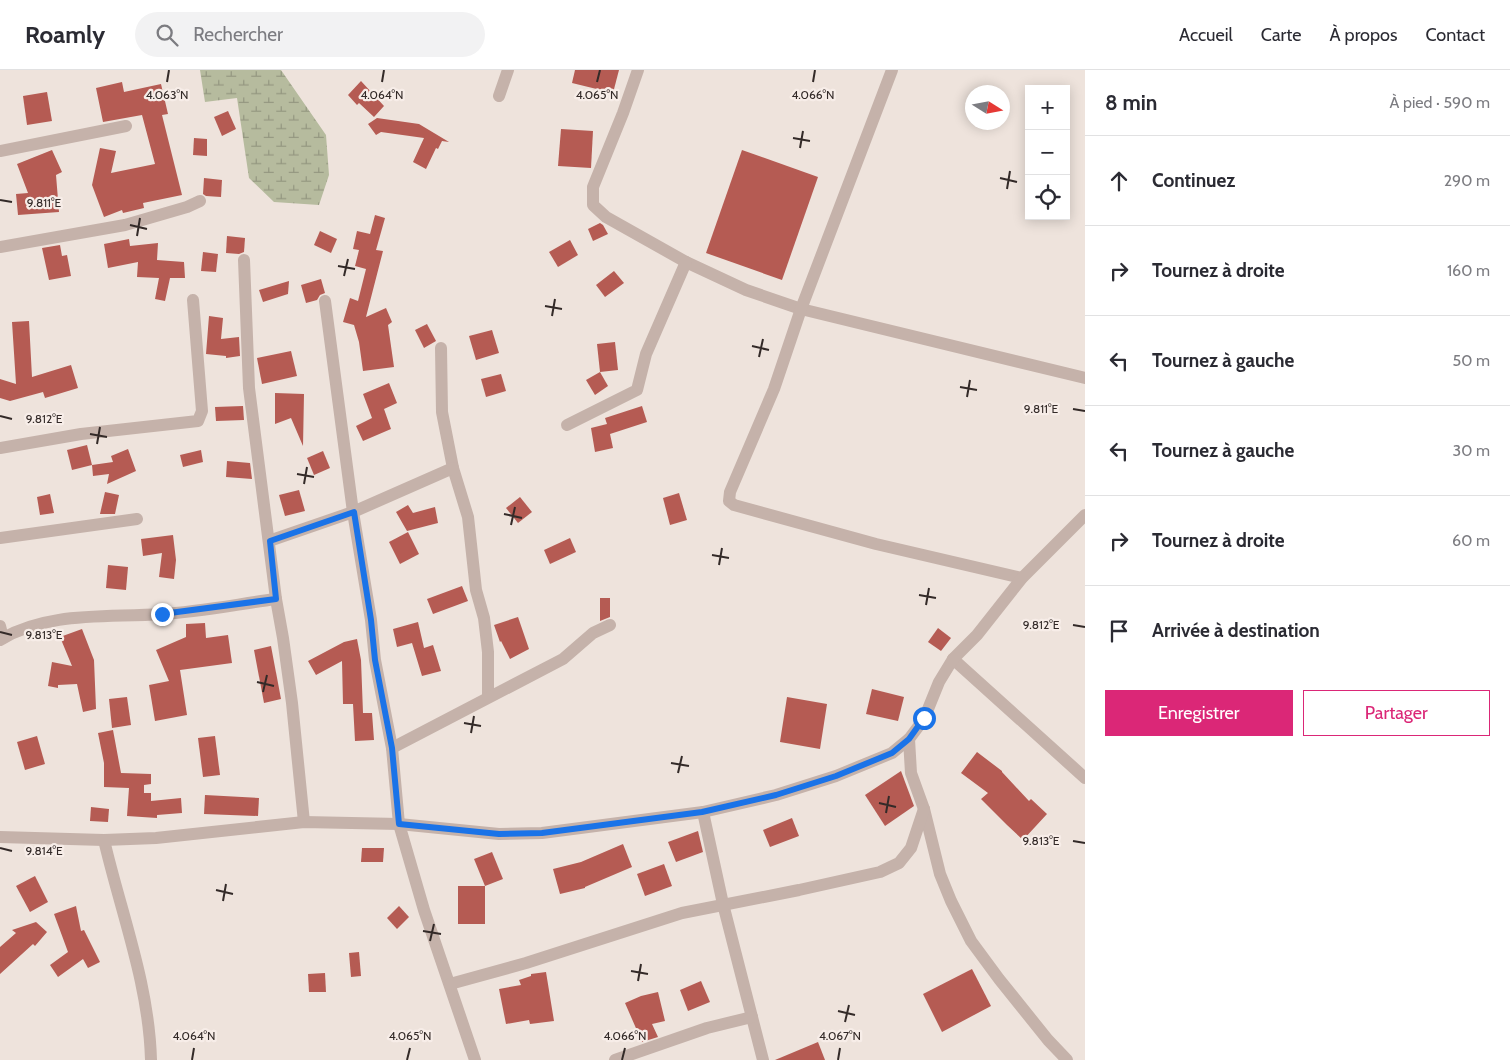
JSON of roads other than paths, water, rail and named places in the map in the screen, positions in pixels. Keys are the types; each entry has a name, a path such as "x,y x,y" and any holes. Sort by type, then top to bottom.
{"street":[{"path":"499,96 508,70"},
{"path":"638,70 593,187 593,205 606,217 686,262 746,290 801,309 1085,378"},
{"path":"892,70 801,309 774,389 730,492 729,501 734,505 876,544 1022,578"},
{"path":"0,152 126,126"},
{"path":"0,247 125,225 200,201"},
{"path":"244,260 249,388 276,599 284,638 304,822"},
{"path":"567,425 637,390 646,354 686,262"},
{"path":"0,448 81,434 198,421 202,412 201,389 192,300"},
{"path":"325,302 371,620 375,660 392,748 399,824 422,901 475,1060"},
{"path":"441,348 442,412 453,468 468,517 476,590 484,618 488,652 488,697"},
{"path":"270,541 354,512 453,468"},
{"path":"0,837 104,840 156,838 304,822 399,824 499,834 542,833 702,812 776,795 836,776 892,753 909,739 924,718 939,682 953,659 977,635 1022,578 1085,515"},
{"path":"0,538 137,519"},
{"path":"1,635 46,622 90,616 162,614 276,599"},
{"path":"392,748 563,660 592,633 610,625"},
{"path":"953,659 1085,778"},
{"path":"909,739 911,773 924,809 940,874 951,901 972,941 999,979 1048,1040 1067,1060"},
{"path":"450,984 526,963 682,913 880,872 899,863 911,848 924,809"},
{"path":"702,812 723,904 763,1060"},
{"path":"104,840 142,987 150,1035 151,1060"},
{"path":"615,1060 707,1028 752,1018"}]}
